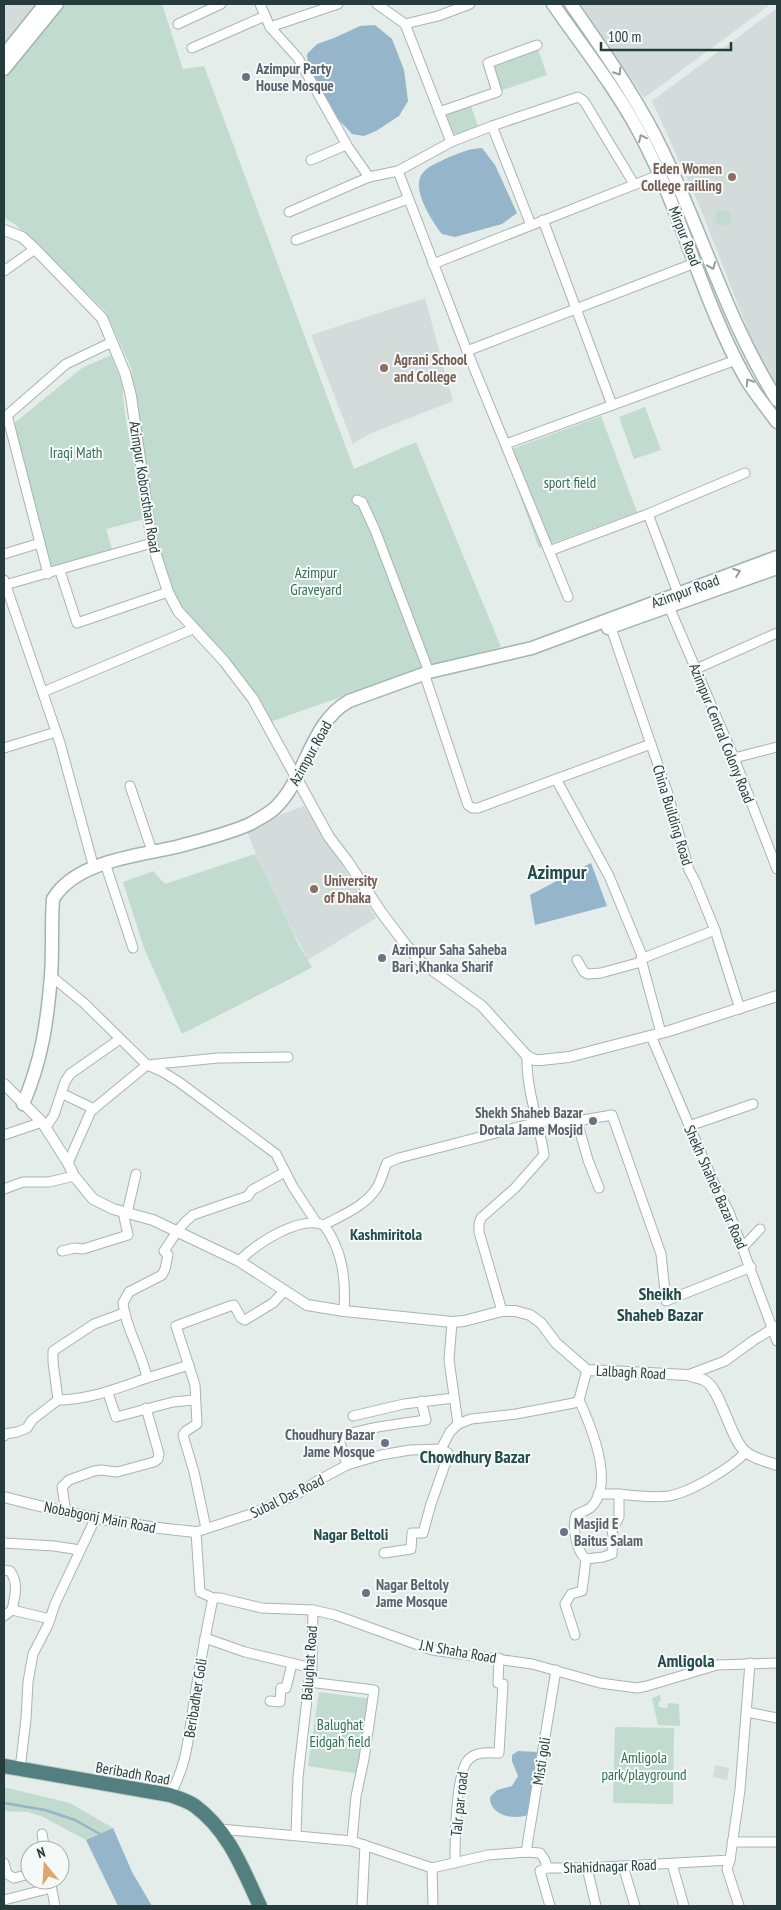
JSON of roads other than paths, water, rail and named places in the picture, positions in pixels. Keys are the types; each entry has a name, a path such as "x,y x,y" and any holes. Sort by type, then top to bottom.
{"highway":[{"name":"Beribadh Road","path":"4,1766 170,1795 194,1805 220,1830 233,1849 260,1906"}],"main road":[{"path":"4,55 45,4"},
{"path":"4,70 57,4"},
{"name":"Mirpur Road","path":"553,4 606,77 639,132 659,175 736,360 748,381 777,422"},
{"name":"Mirpur Road","path":"570,4 616,69 649,124 664,153 758,370 777,400"},
{"name":"Azimpur Road","path":"667,602 678,593 777,557"},
{"name":"Azimpur Road","path":"102,867 177,852 253,828 280,810 290,797 327,720 340,706 349,700 426,675 532,648 667,602 777,568"},
{"name":"Azimpur Road","path":"26,1106 43,1047 54,978 53,900 61,890 74,879 102,867 195,841 250,823 276,807 298,779"}],"street":[{"path":"178,24 221,4"},
{"path":"260,4 270,27 298,58 346,145 369,177"},
{"path":"270,27 338,4"},
{"path":"377,4 405,24 452,142"},
{"path":"405,24 438,16 470,4"},
{"path":"192,48 266,16"},
{"path":"439,112 498,92 488,63 537,45"},
{"path":"289,212 369,177 398,171 452,142 492,126 578,97 584,101 634,184"},
{"path":"492,126 530,225"},
{"path":"311,160 346,145"},
{"path":"398,171 467,351 568,597"},
{"path":"433,264 659,175"},
{"path":"296,240 408,199"},
{"path":"543,220 612,405"},
{"name":"Azimpur Koborsthan Road","path":"4,230 22,237 35,248 102,318 125,373 131,396 152,543 168,592 178,611 224,661 253,699 329,837 406,945 421,962 482,1006 527,1056"},
{"path":"4,271 35,248"},
{"path":"467,351 695,263"},
{"path":"48,574 5,417 66,364 112,342"},
{"path":"506,444 736,360"},
{"path":"549,551 648,514 745,473"},
{"path":"357,500 362,502 375,530 426,675 468,805 472,808 478,808 651,744"},
{"path":"648,514 678,593"},
{"path":"4,554 40,543"},
{"path":"133,948 102,867 4,583 48,574 152,543"},
{"path":"60,570 77,623 168,592"},
{"name":"Azimpur Central Colony Road","path":"667,602 734,758 776,863"},
{"name":"China Building Road","path":"610,623 668,791 689,870 715,930 740,1009"},
{"path":"43,692 193,629"},
{"path":"696,669 777,633"},
{"path":"4,748 56,732"},
{"path":"734,758 777,747"},
{"name":"Shekh Shaheb Bazar Road","path":"556,779 609,876 642,960 660,1033 659,1056 712,1180 730,1212 775,1327 777,1341"},
{"path":"130,786 152,852"},
{"path":"577,960 584,972 592,974 601,973 642,960 715,930"},
{"path":"54,978 84,1003 120,1040 134,1050 148,1065 179,1082 276,1154 285,1172 320,1224 331,1235 339,1253 344,1276 344,1311"},
{"path":"502,1311 479,1232 479,1224 481,1218 515,1188 544,1156 528,1080 527,1056 535,1060 569,1057 660,1033 777,996"},
{"path":"659,1056 660,1033"},
{"path":"4,1135 44,1125 54,1115 65,1082 70,1074 120,1040"},
{"path":"68,1163 91,1111 148,1065 218,1058 288,1057"},
{"path":"4,1084 26,1106"},
{"path":"62,1094 94,1109"},
{"path":"689,1126 754,1104"},
{"name":"Lalbagh Road","path":"26,1106 44,1125 74,1176 93,1199 113,1209 152,1220 239,1261 307,1305 344,1311 452,1322 511,1310 530,1315 541,1323 556,1343 588,1370 688,1375 704,1380 710,1384 737,1440 746,1452"},
{"path":"239,1261 264,1240 280,1232 320,1224 360,1205 378,1187 387,1163 407,1156 538,1122 577,1121 612,1115 661,1254 666,1301 751,1267"},
{"path":"577,1121 588,1160 599,1188"},
{"path":"147,1378 144,1364 138,1353 124,1313 123,1302 129,1292 162,1275 168,1255 164,1251 176,1232 193,1215 248,1196 252,1190 285,1172"},
{"path":"62,1251 83,1248 128,1235 124,1217 128,1213 136,1174"},
{"path":"4,1190 23,1182 49,1182 74,1176"},
{"path":"743,1247 760,1229"},
{"path":"212,1598 200,1592 201,1530 194,1472 183,1435 196,1424 195,1385 176,1328 177,1325 234,1305 241,1318 245,1320 273,1303 284,1290"},
{"path":"58,1400 53,1351 94,1324 124,1313"},
{"path":"452,1322 449,1360 458,1424"},
{"path":"688,1375 725,1361 775,1327"},
{"path":"4,1436 5,1434 27,1428 32,1420 58,1400 71,1400 108,1393 189,1365"},
{"path":"588,1370 579,1400 600,1458 598,1494 589,1509 578,1513 574,1523 581,1555 586,1559 612,1554 614,1536 612,1530 619,1517 619,1494"},
{"path":"108,1393 116,1417 172,1402 194,1400"},
{"path":"352,1416 421,1401 454,1398"},
{"path":"384,1553 412,1549 412,1533 423,1533 448,1456 448,1453 441,1449 450,1432 458,1424 471,1419 516,1414 574,1403 579,1400"},
{"path":"347,1465 339,1439 359,1432 426,1420 421,1401"},
{"path":"66,1512 62,1487 69,1480 94,1471 117,1472 154,1462 158,1459 159,1454 146,1408"},
{"name":"Subal Das Road","path":"201,1530 254,1514 301,1492 347,1465 381,1455 410,1450 441,1449"},
{"path":"598,1494 670,1496 687,1490 724,1471 737,1462 746,1452 777,1465"},
{"name":"Nobabgonj Main Road","path":"4,1498 152,1528 201,1530"},
{"path":"20,1769 30,1668 37,1643 50,1619 55,1604 96,1517"},
{"path":"4,1543 39,1544 80,1550"},
{"path":"575,1635 565,1604 571,1594 582,1591 586,1559"},
{"path":"4,1570 10,1571 16,1579 12,1610 4,1616"},
{"name":"J.N Shaha Road","path":"212,1598 271,1609 313,1610 335,1614 432,1650 532,1664 600,1683 637,1688 717,1665 777,1663"},
{"name":"Beribadher Goli","path":"170,1795 180,1777 185,1761 212,1598"},
{"path":"12,1610 50,1619"},
{"name":"Balughat Road","path":"296,1835 298,1777 312,1668 313,1610"},
{"path":"205,1638 245,1652 312,1668"},
{"name":"Talr par road","path":"455,1863 457,1810 463,1767 468,1759 476,1754 498,1753 503,1684 498,1683 499,1658"},
{"path":"739,1906 727,1869 740,1790 750,1663"},
{"path":"270,1701 280,1702 281,1688 286,1688 292,1664"},
{"name":"Misti goli","path":"526,1852 556,1670"},
{"path":"309,1682 374,1690 364,1759 356,1796 352,1841"},
{"path":"747,1712 777,1718"},
{"path":"220,1830 352,1841 432,1868 488,1855 526,1852"},
{"path":"42,1834 43,1840"},
{"path":"732,1842 777,1842"},
{"path":"362,1906 365,1845"},
{"name":"Shahidnagar Road","path":"526,1852 540,1853 550,1868 587,1868 730,1860"},
{"path":"4,1863 7,1874 14,1878 20,1876"},
{"path":"672,1864 684,1906"},
{"path":"623,1866 634,1906"},
{"path":"432,1868 433,1906"},
{"path":"550,1868 540,1870 550,1906"},
{"path":"587,1868 596,1906"},
{"path":"4,1900 33,1890"},
{"path":"52,1890 55,1906"}],"water":[{"path":"375,25 392,39 404,70 408,101 399,116 376,131 364,136 352,134 339,120 308,66 307,54 317,44 360,26"},
{"path":"482,148 495,165 517,213 502,224 455,237 442,234 424,205 419,188 419,180 424,171 445,159 467,150"},
{"path":"591,863 607,906 535,925 530,895"},
{"path":"518,1751 537,1752 530,1814 511,1817 494,1809 490,1797 497,1790 512,1786 518,1776 512,1761 512,1755"},
{"path":"113,1828 132,1872 152,1906 118,1906 86,1840"}],"waterway":[{"path":"4,1803 45,1810 75,1820 100,1834"}],"place":[{"name":"Azimpur Party House Mosque","path":"246,77"},
{"name":"Eden Women College railling","path":"732,177"},
{"name":"Agrani School and College","path":"384,368"},
{"name":"University of Dhaka","path":"314,889"},
{"name":"Azimpur Saha Saheba Bari ,Khanka Sharif","path":"382,958"},
{"name":"Shekh Shaheb Bazar Dotala Jame Mosjid","path":"593,1121"},
{"name":"Choudhury Bazar Jame Mosque","path":"385,1443"},
{"name":"Masjid E Baitus Salam","path":"564,1532"},
{"name":"Nagar Beltoly Jame Mosque","path":"366,1593"}],"district":[{"name":"Azimpur","path":"557,872"},
{"name":"Kashmiritola","path":"386,1234"},
{"name":"Sheikh Shaheb Bazar","path":"660,1304"},
{"name":"Chowdhury Bazar","path":"475,1456"},
{"name":"Nagar Beltoli","path":"351,1534"},
{"name":"Amligola","path":"686,1660"}],"park label":[{"name":"Iraqi Math","path":"76,452"},
{"name":"sport field","path":"570,482"},
{"name":"Azimpur Graveyard","path":"316,580"},
{"name":"Balughat Eidgah field","path":"340,1732"},
{"name":"Amligola park/playground","path":"644,1766"}]}
